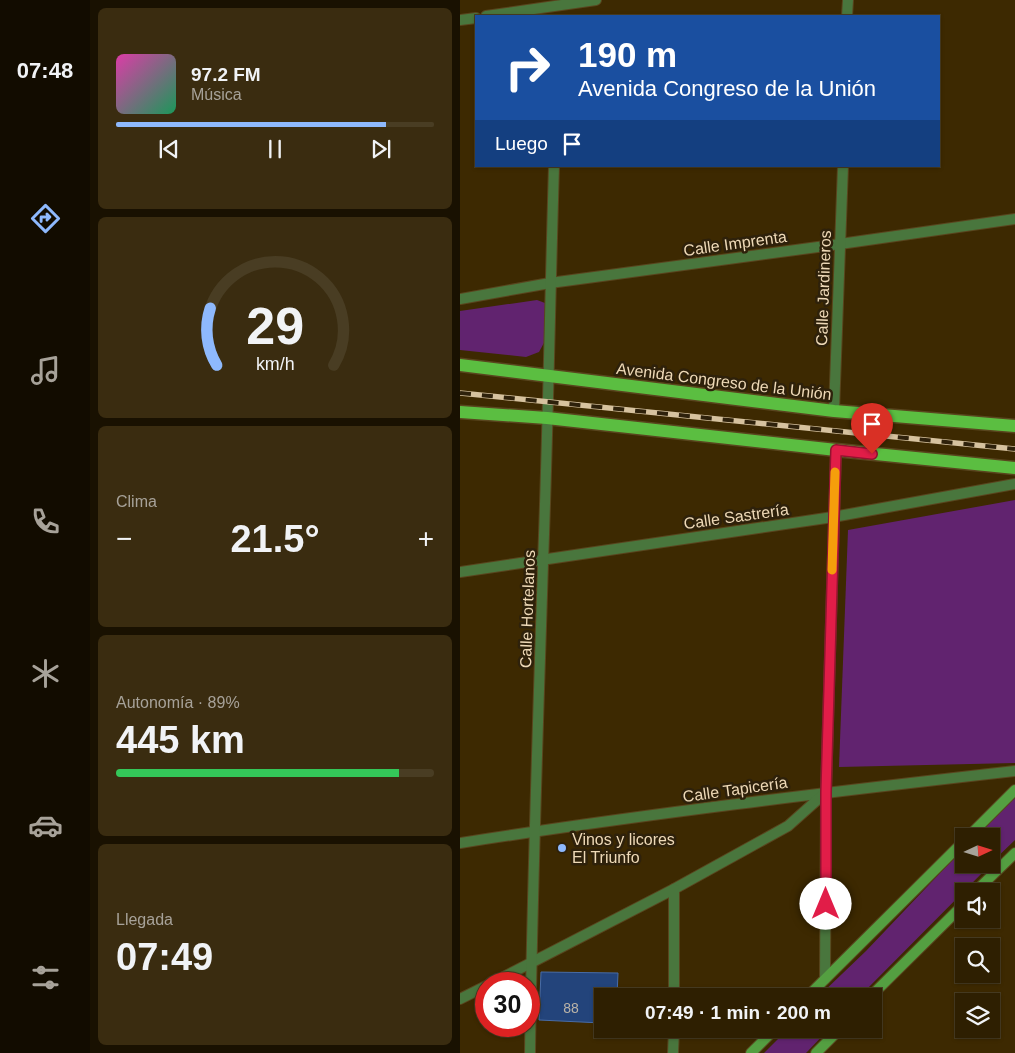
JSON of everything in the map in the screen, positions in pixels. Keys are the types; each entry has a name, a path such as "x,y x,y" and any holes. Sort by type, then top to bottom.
{"main road":[{"name":"Avenida Congreso de la Unión","path":"460,365 834,411 1015,426"},
{"path":"460,412 547,418 1015,468"},
{"path":"977,828 1015,790"},
{"path":"816,988 955,850"},
{"path":"984,883 1015,853"},
{"path":"879,988 955,913"},
{"path":"750,1053 766,1038"},
{"path":"816,1053 831,1038"}],"street":[{"path":"494,15 559,7 596,0"},
{"path":"847,15 848,0"},
{"path":"460,20 475,18"},
{"name":"Calle Hortelanos","path":"530,1053 534,831 544,560 554,167"},
{"name":"Calle Jardineros","path":"834,411 842,167"},
{"name":"Calle Imprenta","path":"460,299 550,284 1015,219"},
{"path":"825,979 826,792 836,450"},
{"name":"Calle Sastrería","path":"460,572 833,517 1015,484"},
{"name":"Calle Tapicería","path":"460,843 534,831 826,792 1015,771"},
{"path":"512,972 674,889 788,826 826,792"},
{"path":"674,889 674,988"},
{"path":"460,999 475,992"},
{"path":"673,1053 674,1038"}],"shaded area":[{"path":"537,300 545,303 545,341 539,352 526,357 460,350 460,311"},
{"path":"1015,500 1015,763 839,767 848,530"},
{"path":"1015,794 1015,840 1000,854 1000,828 983,828"},
{"path":"955,857 955,873 982,873 972,883 955,883 955,900 868,988 827,988 866,951"},
{"path":"779,1038 820,1038 806,1053 764,1053"}],"building":[{"path":"541,972 618,973 617,988 594,988 594,1023 540,1020"}],"railway":[{"path":"460,393 1015,449"}],"slow traffic":[{"path":"832,570 835,472"}],"place":[{"name":"Vinos y licores El Triunfo","path":"562,848"}],"route":[{"path":"826,904 826,792 836,450 872,454"}]}
